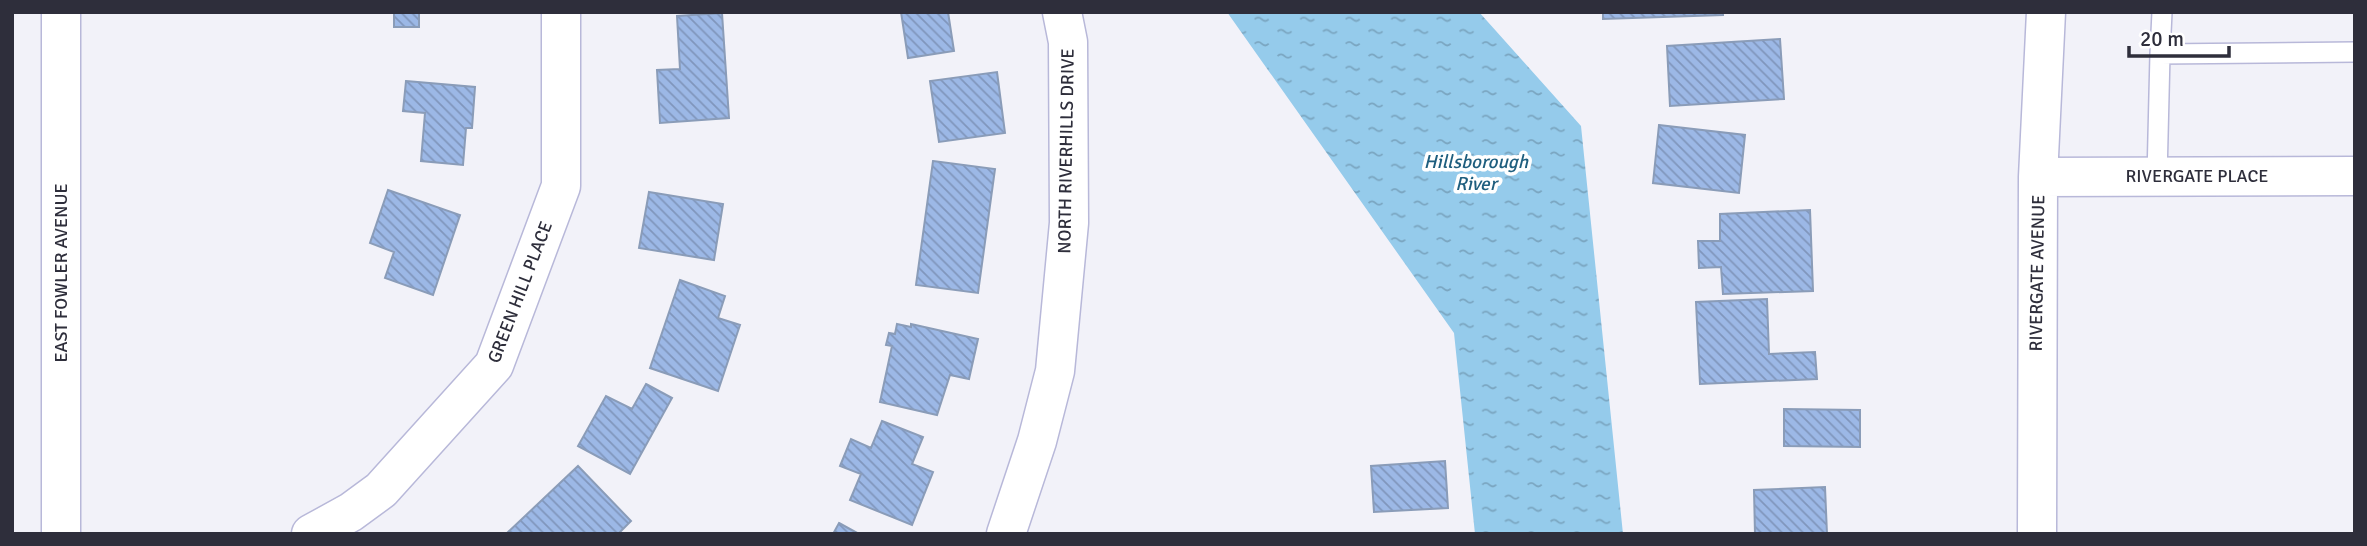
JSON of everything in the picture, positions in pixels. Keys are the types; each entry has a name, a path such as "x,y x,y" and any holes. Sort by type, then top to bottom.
{"street":[{"name":"EAST FOWLER AVENUE","path":"61,12 61,534"},
{"name":"GREEN HILL PLACE","path":"311,534 351,512 381,490 494,365 561,186 561,12"},
{"name":"NORTH RIVERHILLS DRIVE","path":"1006,534 1038,441 1055,371 1069,223 1068,42 1062,12"},
{"name":"RIVERGATE AVENUE","path":"2037,534 2038,177 2046,12"},
{"name":"RIVERGATE PLACE","path":"2038,177 2355,176"}],"lane":[{"path":"2157,177 2162,12"},
{"path":"2160,54 2355,52"}],"water":[{"name":"Hillsborough River","path":"1227,12 1479,12 1581,126 1623,534 1475,534 1454,333"}],"building":[{"path":"394,12 419,12 419,27 394,27"},
{"path":"901,12 948,12 954,51 908,58"},
{"path":"1603,12 1723,12 1723,15 1603,19"},
{"path":"722,13 729,118 660,123 657,70 680,69 677,16"},
{"path":"1780,39 1784,99 1670,106 1667,46"},
{"path":"997,72 1005,133 939,142 930,81"},
{"path":"406,81 475,87 472,128 466,128 463,165 421,161 425,113 403,111"},
{"path":"1659,125 1745,135 1739,193 1653,183"},
{"path":"933,161 995,169 978,293 916,285"},
{"path":"388,190 460,215 433,295 385,278 394,252 370,243"},
{"path":"649,192 723,204 714,260 639,248"},
{"path":"1810,210 1813,291 1723,294 1721,267 1699,268 1698,241 1720,241 1720,214"},
{"path":"680,280 725,296 718,318 740,325 718,391 650,368"},
{"path":"1767,299 1769,354 1815,352 1817,379 1700,384 1696,302"},
{"path":"897,324 911,327 911,324 978,339 969,379 950,375 937,415 880,402 892,346 886,345 889,333 895,334"},
{"path":"646,384 672,398 630,474 578,446 606,396 632,409"},
{"path":"1784,409 1860,410 1860,447 1784,446"},
{"path":"882,421 923,437 912,464 933,472 912,525 850,500 861,474 840,466 851,439 871,448"},
{"path":"1445,461 1448,508 1374,512 1371,466"},
{"path":"578,466 631,521 618,534 506,534"},
{"path":"1825,487 1827,534 1755,534 1754,490"},
{"path":"839,523 859,534 833,534"}]}
